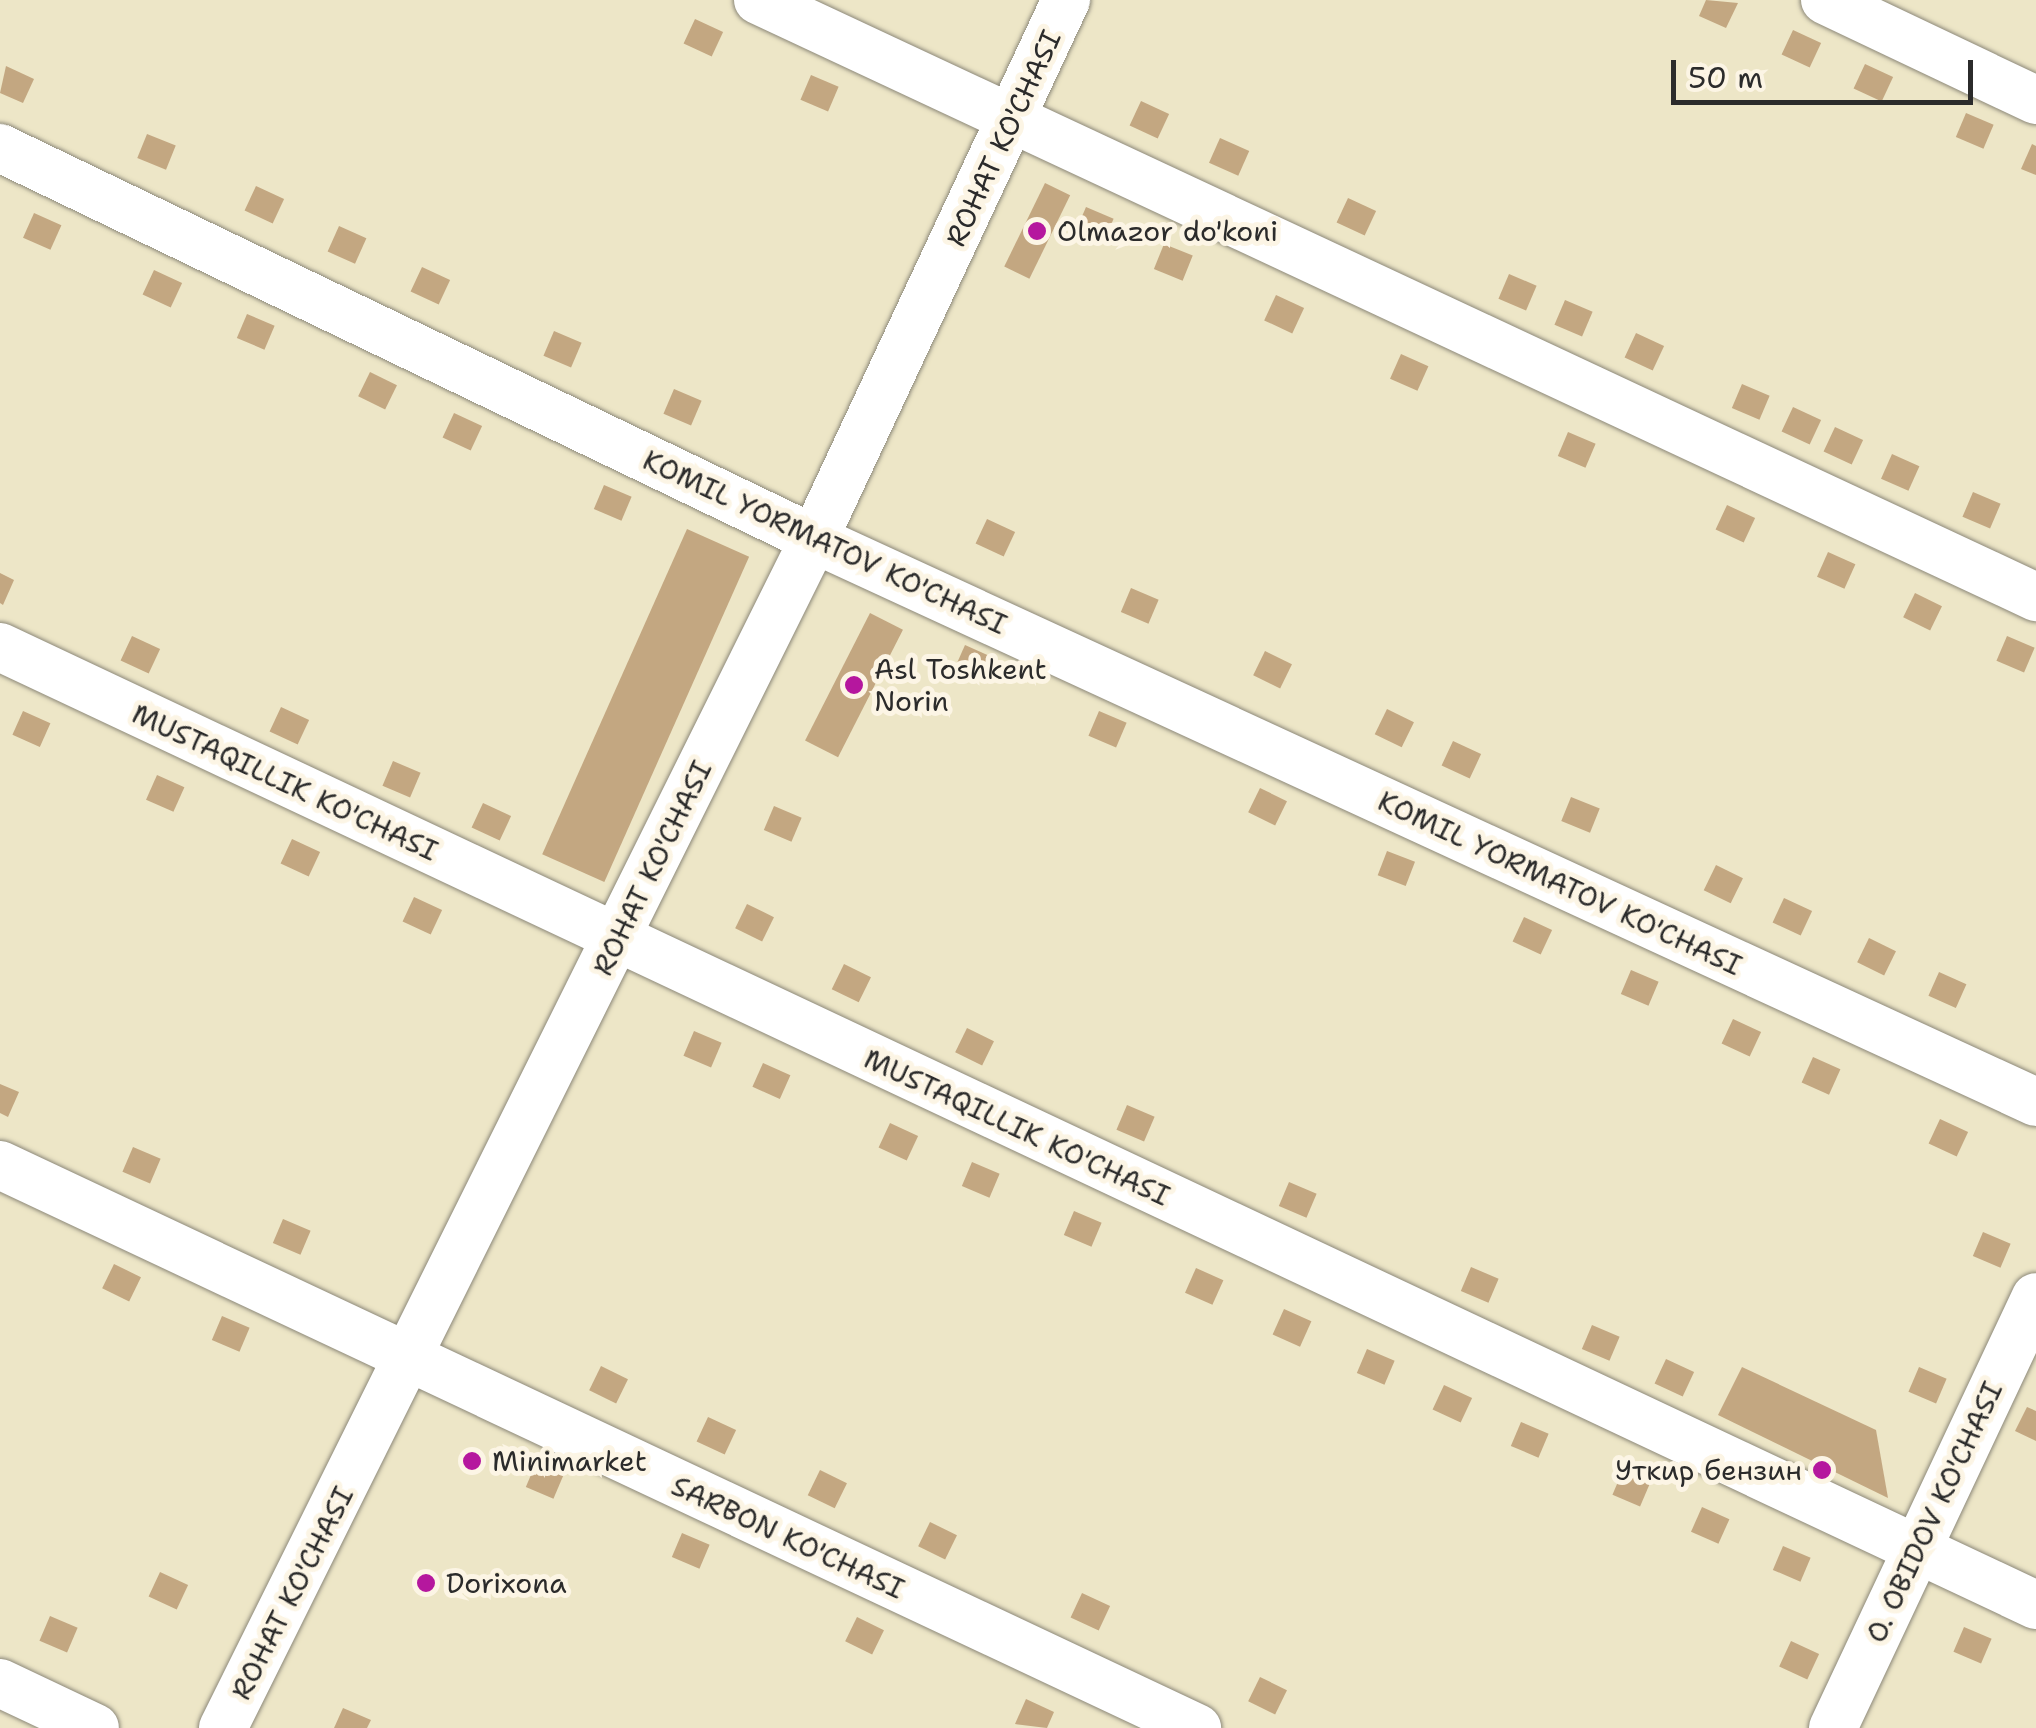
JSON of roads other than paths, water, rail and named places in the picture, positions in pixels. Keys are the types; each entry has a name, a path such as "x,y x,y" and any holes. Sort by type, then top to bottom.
{"street":[{"path":"758,0 2036,597"},
{"name":"ROHAT KO'CHASI","path":"223,1728 410,1361 814,539 1013,121 1066,0"},
{"path":"1826,0 2036,100"},
{"name":"KOMIL YORMATOV KO'CHASI","path":"0,148 814,539 2036,1102"},
{"name":"MUSTAQILLIK KO'CHASI","path":"0,646 2036,1605"},
{"name":"SARBON KO'CHASI","path":"0,1165 1197,1728"},
{"name":"O. OBIDOV KO'CHASI","path":"1833,1728 2036,1297"},
{"path":"0,1683 95,1728"}],"place":[{"name":"Olmazor do'koni","path":"1037,231"},
{"name":"Asl Toshkent Norin","path":"854,685"},
{"name":"Minimarket","path":"472,1461"},
{"name":"Уткир бензин","path":"1822,1470"},
{"name":"Dorixona","path":"426,1583"}]}
